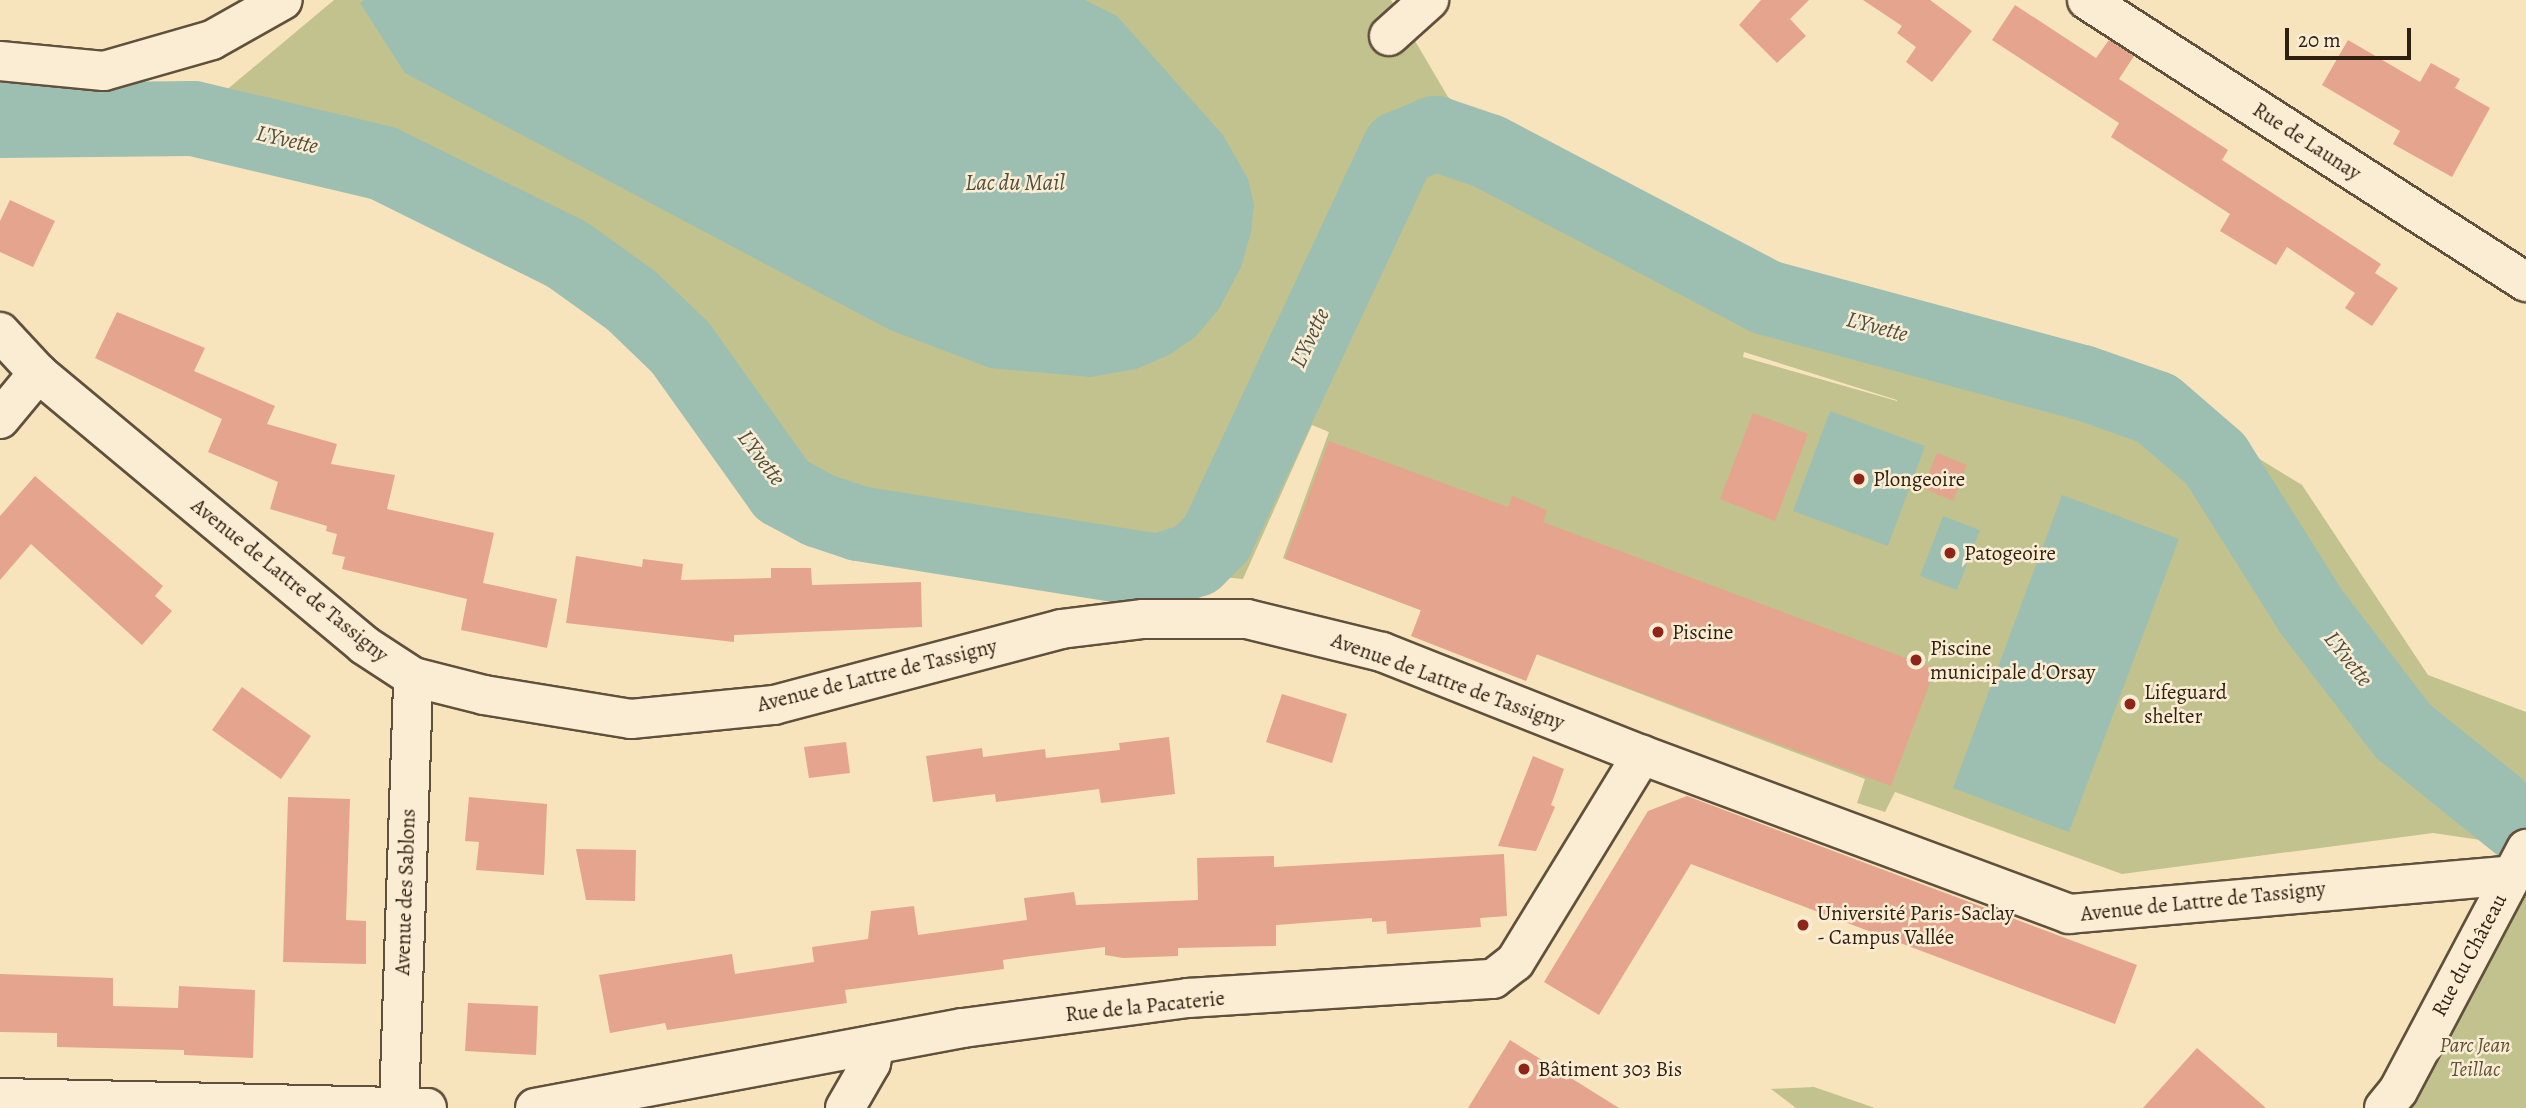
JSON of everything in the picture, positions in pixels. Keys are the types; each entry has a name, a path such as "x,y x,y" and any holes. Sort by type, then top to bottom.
{"street":[{"path":"0,61 104,71 212,40 283,0"},
{"path":"1389,36 1429,0"},
{"name":"Rue de Launay","path":"2087,0 2526,282"},
{"name":"Avenue de Lattre de Tassigny","path":"0,332 38,373 333,620 413,677 484,695 631,719 774,705 1061,629 1143,618 1247,620 1382,652 1642,755 2069,914 2348,887 2443,884 2519,862"},
{"path":"0,419 38,373"},
{"name":"Avenue des Sablons","path":"396,1107 413,677"},
{"name":"Rue de la Pacaterie","path":"535,1108 875,1044 1188,998 1493,979 1515,962 1642,755"},
{"name":"Rue du Château","path":"2384,1108 2398,1091 2486,930 2519,862"},
{"path":"845,1108 871,1063 875,1044"},
{"path":"0,1098 396,1107"}],"green space":[{"path":"334,0 1391,0 1448,97 1549,174 1768,279 2004,341 2162,399 2302,485 2428,675 2526,712 2526,780 2501,843 2433,833 2122,874 1895,792 1885,812 1857,803 1865,779 1283,558 1329,432 1312,425 1243,579 1158,571 819,510 745,442 680,347 567,254 383,163 193,118","holes":["1744,352 1897,400 1743,357"]},
{"name":"Parc Jean Teillac","path":"2526,872 2526,1108 2393,1108"},
{"path":"1814,1087 1875,1108 1796,1108 1771,1089"}],"water":[{"name":"Lac du Mail","path":"364,0 1085,0 1117,16 1223,135 1248,179 1254,205 1251,232 1241,267 1219,309 1195,337 1169,355 1136,369 1090,377 990,368 890,330 405,73 360,3"},
{"path":"46,96 53,135 0,140 0,100"},
{"name":"Plongeoire","path":"1830,411 1925,446 1888,546 1793,511"},
{"path":"2062,495 2179,539 2069,832 1953,788"},
{"name":"Patogeoire","path":"1943,516 1980,530 1957,590 1920,576"}],"building":[{"path":"1761,0 1809,0 1790,19 1806,36 1777,63 1739,25"},
{"path":"1863,0 1930,0 1972,31 1932,82 1906,62 1916,47 1897,33 1902,26"},
{"path":"2015,5 2096,58 2109,40 2134,56 2119,79 2228,150 2222,160 2381,264 2375,273 2398,288 2372,326 2345,308 2355,293 2287,247 2276,265 2220,231 2230,214 2111,137 2119,123 1992,40"},
{"path":"2348,40 2420,82 2431,63 2460,79 2455,88 2490,108 2452,177 2393,144 2400,131 2322,85"},
{"path":"10,200 55,221 33,267 0,252 0,221"},
{"path":"117,312 205,348 194,371 275,406 267,424 337,444 331,464 395,475 387,509 494,533 483,583 557,599 547,648 461,630 467,599 342,569 345,557 332,554 337,534 326,531 327,526 270,509 278,482 208,452 222,419 95,358"},
{"path":"1753,413 1808,434 1775,521 1720,499"},
{"name":"Piscine","path":"1329,441 1508,507 1512,496 1547,510 1543,522 1935,669 1891,786 1537,654 1526,681 1411,636 1421,610 1285,559"},
{"path":"1937,453 1967,465 1953,501 1923,488"},
{"path":"35,476 163,586 155,596 172,611 142,645 31,544 0,580 0,516"},
{"path":"576,556 642,567 643,559 683,564 681,580 771,578 771,568 811,568 812,585 921,582 922,627 734,635 734,642 566,623"},
{"path":"242,687 311,736 281,779 212,730"},
{"path":"1282,694 1347,714 1332,763 1266,742"},
{"path":"1169,737 1175,794 1101,803 1099,789 996,802 995,794 933,802 926,756 982,748 983,757 1045,749 1046,758 1120,750 1119,743"},
{"path":"846,742 850,773 809,778 804,747"},
{"path":"1533,756 1564,769 1551,805 1555,807 1536,851 1498,846"},
{"path":"1687,796 2137,965 2115,1024 1691,864 1599,1015 1544,982 1648,811"},
{"path":"288,797 350,799 346,920 366,921 366,964 283,962"},
{"path":"469,797 547,804 544,875 476,870 479,842 465,841"},
{"path":"576,849 636,850 635,901 586,900"},
{"path":"1504,854 1507,916 1480,918 1481,927 1387,934 1386,921 1372,922 1372,918 1276,925 1276,946 1178,948 1178,956 1123,958 1105,955 1105,947 1031,956 1003,960 1004,969 845,990 847,1003 667,1030 665,1023 610,1033 599,975 732,954 735,974 814,962 812,947 868,939 871,911 914,906 918,935 1027,920 1024,898 1074,892 1076,905 1198,900 1197,858 1274,856 1274,867"},
{"path":"0,974 113,978 113,1006 178,1008 179,986 255,990 253,1058 184,1055 184,1050 57,1047 57,1033 0,1032"},
{"path":"468,1003 538,1006 536,1055 465,1051"},
{"name":"Bâtiment 303 Bis","path":"1510,1040 1619,1108 1468,1108"},
{"path":"2197,1048 2266,1108 2143,1108"}],"waterway":[{"name":"L'Yvette","path":"0,120 193,118 383,163 567,254 631,300 680,347 782,490 819,510 858,523 1158,571 1195,559 1216,538 1399,148 1435,133 1488,151 1766,297 2082,382 2156,408 2215,459 2310,610 2403,731 2526,830"}],"place":[{"name":"Plongeoire","path":"1859,479"},
{"name":"Patogeoire","path":"1950,553"},
{"name":"Piscine","path":"1658,632"},
{"name":"Piscine municipale d'Orsay","path":"1916,660"},
{"name":"Lifeguard shelter","path":"2130,704"},
{"name":"Université Paris-Saclay - Campus Vallée","path":"1803,925"},
{"name":"Bâtiment 303 Bis","path":"1524,1069"}]}
